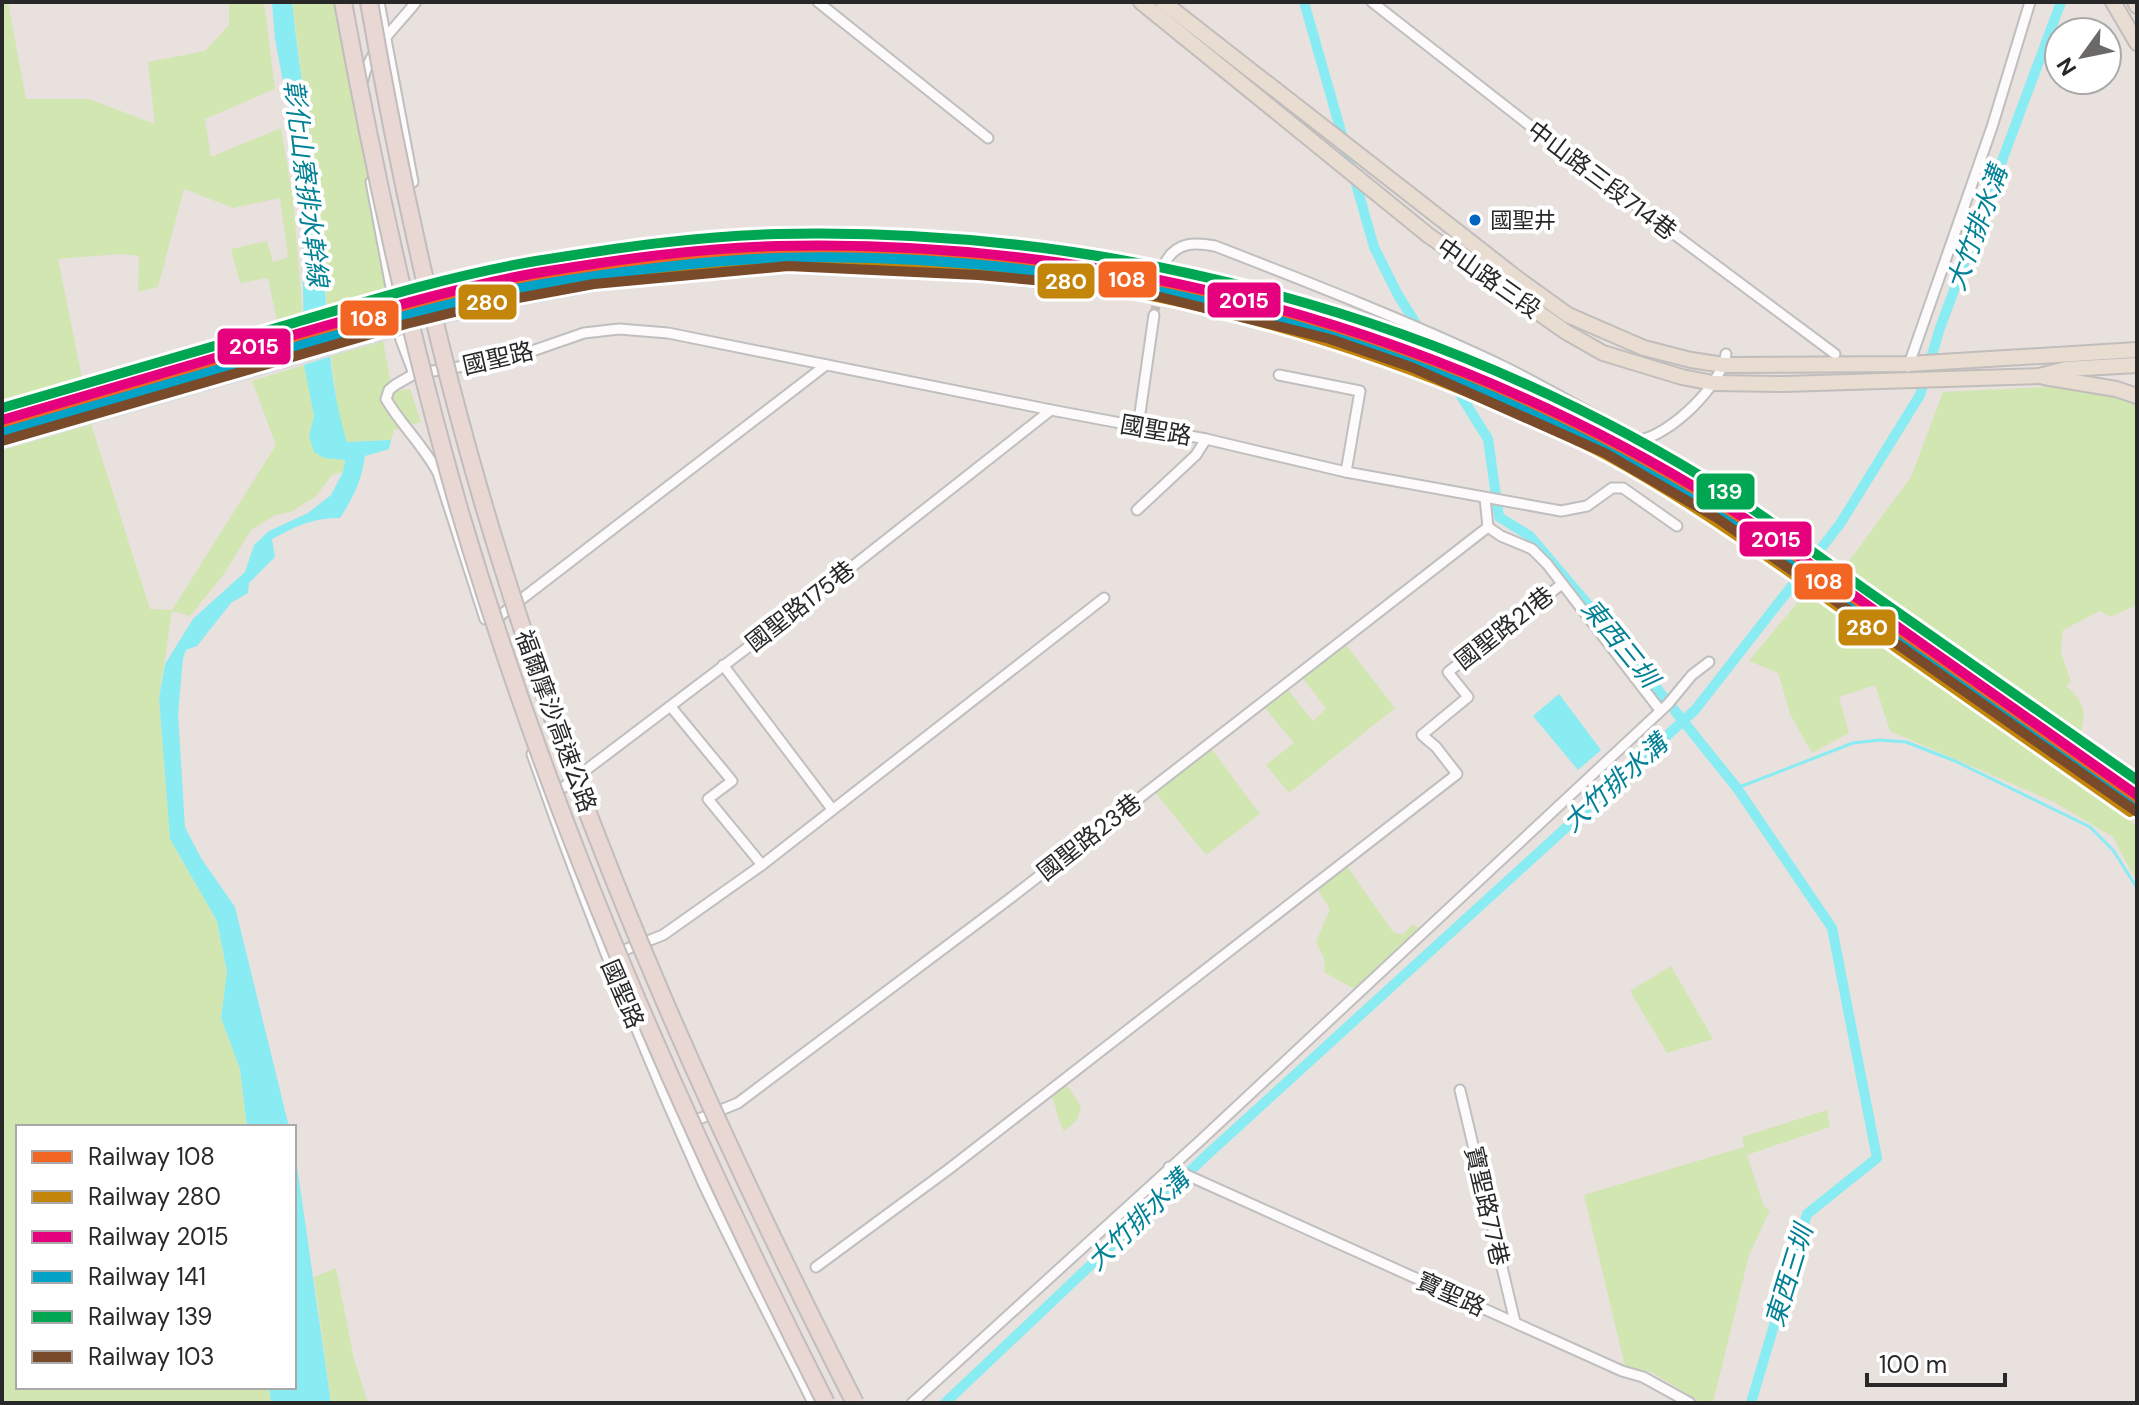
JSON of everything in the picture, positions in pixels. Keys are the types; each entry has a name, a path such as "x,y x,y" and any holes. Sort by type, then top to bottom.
{"highway":[{"name":"福爾摩沙高速公路","path":"343,2 413,334 459,505 500,635 570,835 667,1067 718,1183 826,1403"},
{"name":"福爾摩沙高速公路","path":"369,2 392,129 449,384 504,573 546,699 597,834 695,1069 774,1241 855,1403"}],"main road":[{"name":"中山路三段","path":"1141,2 1443,215 1568,315 1644,348 1691,360 1725,359 1909,370"},
{"name":"中山路三段","path":"1163,2 1207,46 1425,238 1566,332 1603,353 1713,383 1784,384 1909,370"},
{"path":"2113,2 2137,43"},
{"path":"1425,238 1443,215"},
{"path":"1909,370 1961,360 2137,350"},
{"path":"2039,376 2066,369 2137,365"},
{"path":"1909,370 1962,377 2039,376 2116,389 2137,396"}],"street":[{"path":"379,2 413,182"},
{"path":"414,374 401,340 390,287 371,182 360,94 364,71 416,2"},
{"path":"818,2 988,138"},
{"name":"中山路三段714巷","path":"1372,2 1556,146 1835,354"},
{"path":"1909,370 1992,127 2030,2"},
{"path":"1165,263 1177,248 1188,244 1215,246 1383,312 1507,368 1640,440 1654,437 1704,396 1725,359"},
{"path":"1138,427 1154,315"},
{"name":"國聖路","path":"813,1403 704,1184 679,1127 608,957 548,799 438,473 386,399 389,390 414,374 509,359 584,333 619,329 668,333 1206,439 1346,472 1561,511 1587,506 1612,488 1623,488 1677,526"},
{"path":"487,625 826,365"},
{"path":"1279,375 1360,391 1346,472"},
{"name":"國聖路175巷","path":"548,799 671,707 1051,410"},
{"path":"1137,510 1196,455 1206,439"},
{"path":"1485,498 1488,527 1532,549 1660,710"},
{"name":"國聖路23巷","path":"679,1127 738,1103 1012,897 1488,527"},
{"name":"國聖路21巷","path":"816,1267 949,1169 1457,774 1436,747 1422,735 1468,697 1448,672 1562,584"},
{"path":"608,957 663,935 762,865 1104,598"},
{"path":"912,1403 1668,704 1692,675 1709,662"},
{"path":"723,665 832,809"},
{"path":"671,707 732,781 708,799 762,865"},
{"name":"寶聖路77巷","path":"1460,1090 1515,1322"},
{"name":"寶聖路","path":"1169,1167 1622,1371 1643,1377 1690,1403"}],"green space":[{"path":"2,2 8,2 26,99 89,99 155,124 148,62 205,51 229,25 229,2 264,2 275,89 205,119 211,157 281,128 293,198 304,328 280,336 268,278 240,283 231,249 267,241 273,262 288,257 280,198 233,208 184,189 158,287 138,292 139,256 121,254 58,259 92,427 150,609 172,610 276,445 252,381 304,365 314,416 309,436 345,459 343,472 332,475 316,496 291,512 275,515 251,530 224,574 190,616 172,611 159,698 170,839 217,921 227,973 221,1018 240,1069 247,1125 16,1125 16,1389 269,1389 271,1403 2,1403"},
{"path":"292,2 344,2 398,301 328,321 321,229"},
{"path":"383,340 392,391 410,389 421,422 394,430 391,440 347,442 338,414 331,356"},
{"path":"2045,387 2094,390 2137,401 2137,605 2110,617 2100,611 2063,630 2061,652 2071,682 2066,686 2079,700 2084,712 2078,744 1838,576 1911,477 1943,392"},
{"path":"1807,591 2137,826 2137,882 2113,837 2054,802 1890,731 1875,685 1839,697 1849,733 1812,753 1791,716 1778,673 1749,661"},
{"path":"1342,640 1395,708 1289,793 1266,765 1294,743 1261,703 1284,685 1313,721 1326,709 1299,673"},
{"path":"1208,744 1260,814 1206,855 1155,792"},
{"path":"1344,862 1393,932 1402,935 1413,924 1418,928 1358,991 1324,972 1325,961 1316,942 1330,909 1315,886"},
{"path":"1671,966 1713,1039 1667,1053 1630,991"},
{"path":"1064,1081 1081,1106 1077,1120 1064,1131 1050,1091"},
{"path":"1827,1110 1830,1127 1747,1155 1764,1207 1770,1210 1749,1255 1713,1403 1702,1403 1651,1372 1625,1366 1584,1195 1744,1147 1742,1137"},
{"path":"336,1268 354,1359 368,1403 331,1403 314,1277"}],"water":[{"name":"彰化山寮排水幹線","path":"272,2 292,2 318,202 331,364 347,442 391,440 389,449 365,456 356,488 340,518 313,521 272,539 275,557 249,583 248,593 231,603 197,646 186,650 183,658 178,714 185,827 201,858 235,907 289,1125 247,1125 240,1069 221,1018 227,972 217,921 170,839 159,698 165,664 193,619 245,572 254,545 269,531 308,513 331,495 343,472 345,460 324,458 314,452 309,436 314,416 304,365 302,212 297,156 275,39"},
{"path":"1559,694 1601,750 1578,770 1533,716"},
{"path":"296,1159 331,1403 271,1403 269,1389 296,1389"}],"pier":[{"path":"332,320 333,334 300,343 300,329"},
{"path":"334,342 335,355 300,366 300,352"}],"waterway":[{"name":"東西三圳","path":"1304,2 1374,247 1398,295 1488,439 1499,517 1530,536 1618,640 1737,788 1832,928 1877,1158 1807,1214 1751,1403"},
{"name":"大竹排水溝","path":"945,1403 1208,1154 1695,710 1840,524 1920,395 1940,328 2061,2"},
{"path":"1737,788 1853,743 1880,740 1906,742 1955,761 2090,827 2113,850 2137,888"}],"tunnel":[{"path":"1154,315 1165,263"}],"railway":[{"path":"2,447 407,331 497,308 596,289 788,272 977,279 1153,300 1333,345 1518,417 1603,458 1716,523 2045,754 2128,806"}],"rail line":[{"name":"139","path":"2,408 443,281 536,261 656,243 777,234 902,236 1027,246 1151,266 1274,294 1393,331 1510,377 1623,432 1748,506 2137,780"},
{"name":"2015","path":"2,420 443,293 536,273 656,255 777,246 902,248 1025,258 1148,278 1268,306 1386,343 1501,388 1613,441 1757,526 2137,795"},
{"name":"108","path":"2,426 247,352 411,307 578,272 662,260 768,251 875,251 981,258 1088,272 1193,292 1297,320 1398,353 1497,392 1598,438 1675,481 1735,520 2137,802"},
{"name":"141","path":"5,432 444,305 537,285 656,268 777,258 900,259 1023,270 1145,289 1265,317 1383,354 1498,399 1609,452 1752,538 2130,805"},
{"name":"280","path":"5,438 249,364 412,319 578,284 662,272 767,263 873,263 979,270 1086,284 1191,305 1295,332 1396,365 1493,403 1594,449 1670,492 1730,531 2130,812"},
{"name":"103","path":"2,441 406,324 496,302 594,284 788,266 978,275 1078,284 1156,296 1330,339 1411,367 1605,453 1717,518 2137,812"}],"place":[{"name":"國聖井","path":"1475,220"}]}
